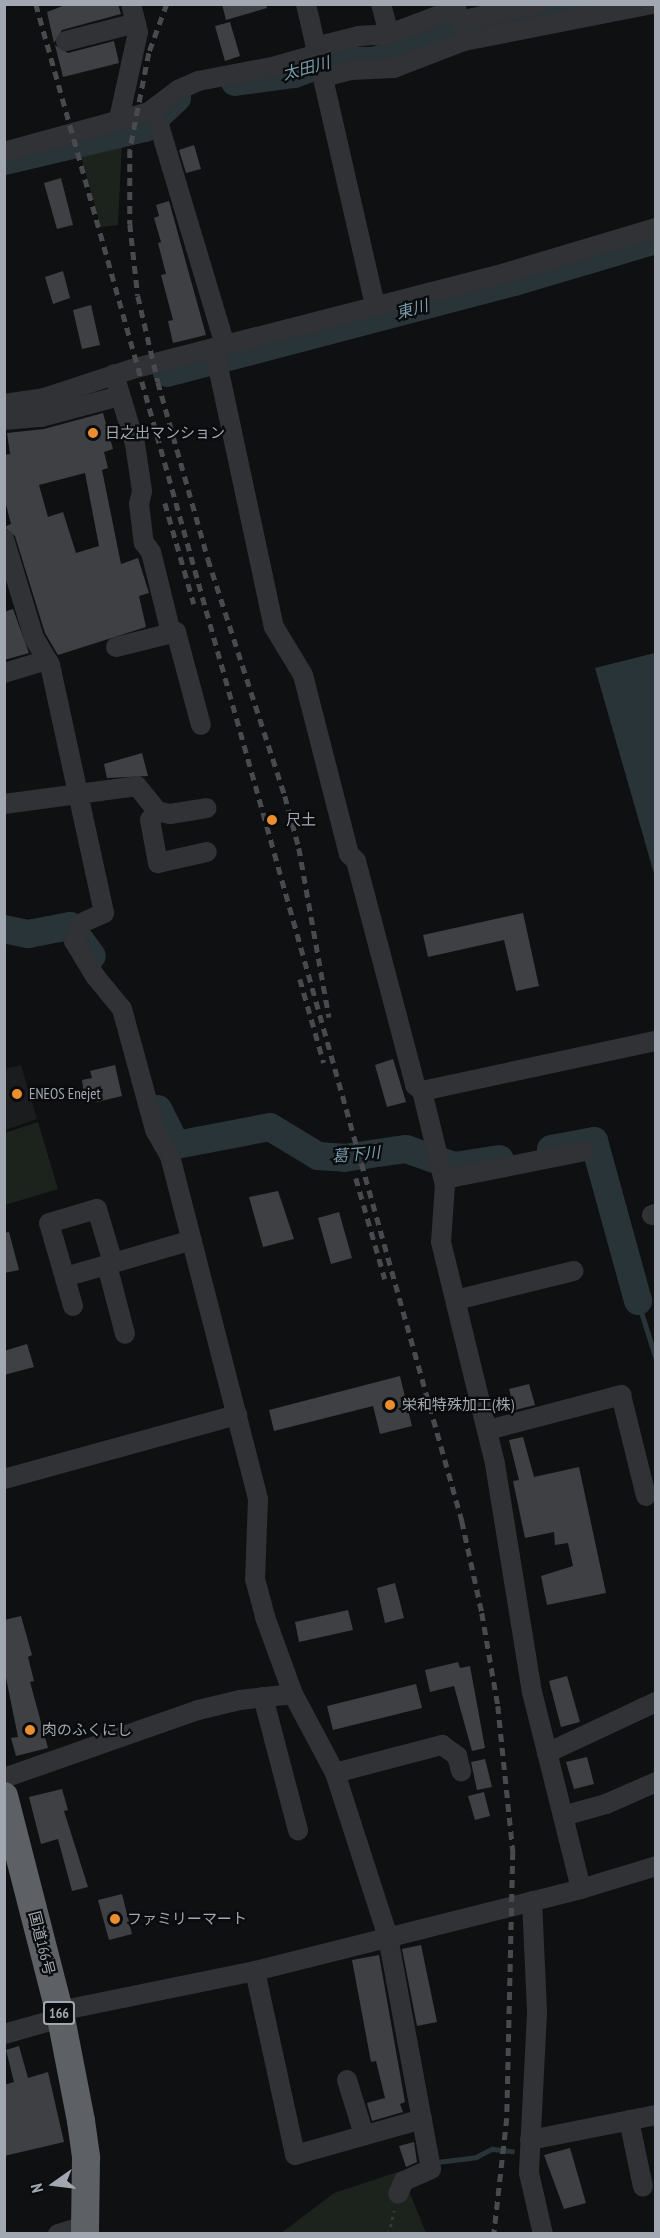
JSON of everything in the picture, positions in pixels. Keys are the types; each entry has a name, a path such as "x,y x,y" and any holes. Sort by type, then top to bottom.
{"highway":[{"name":"国道166号","path":"4,1796 10,1842 60,2015 86,2158 86,2230"}],"street":[{"path":"306,4 375,305"},
{"path":"381,4 389,34"},
{"path":"4,152 149,112 178,90 198,81 318,54 327,44 359,36 389,34 455,7 459,21 537,4"},
{"path":"323,77 351,70 394,68 464,41 652,4"},
{"path":"66,41 133,14 138,32 119,119"},
{"path":"159,125 218,352 274,627 303,675 415,1085 422,1091 444,1179 441,1242 488,1430 524,1655 581,1889"},
{"path":"4,404 44,398 114,374 218,352 375,305 505,273 656,228"},
{"path":"114,374 135,444 142,491 139,504 144,543 151,552 171,633"},
{"path":"4,420 41,417 120,396"},
{"path":"4,539 21,602 34,638 47,660 104,913 82,923 74,941 94,976 122,1008 155,1130 170,1156 258,1500 255,1579 293,1694 335,1773 388,1937 431,2169 404,2181 398,2194"},
{"path":"116,647 176,632 201,725"},
{"path":"4,673 47,660"},
{"path":"4,804 78,796 137,786 157,811 170,814 207,808"},
{"path":"157,811 150,820 158,863 207,852"},
{"path":"422,1091 656,1041"},
{"path":"444,1179 585,1151"},
{"path":"73,1306 49,1223 97,1209 125,1334"},
{"path":"65,1277 192,1240"},
{"path":"456,1300 573,1271"},
{"path":"488,1430 621,1395 645,1496"},
{"path":"4,1479 237,1415"},
{"path":"4,1778 198,1710 263,1697 293,1694"},
{"path":"263,1697 298,1830"},
{"path":"547,1753 656,1702"},
{"path":"335,1773 442,1745 457,1756 461,1771"},
{"path":"563,1816 606,1804 656,1782"},
{"path":"4,2034 60,2015 255,1971 581,1889 656,1866"},
{"path":"532,1901 537,2013 529,2173 543,2234"},
{"path":"255,1971 295,2155 422,2119"},
{"path":"347,2080 364,2135"},
{"path":"530,2140 656,2115"},
{"path":"629,2120 643,2187"},
{"path":"58,2234 86,2230"}],"path":[{"path":"389,2234 398,2194"}],"shaded area":[{"path":"122,143 118,225 101,227 78,146"},
{"path":"656,653 655,877 595,668"},
{"name":"ENEOS Enejet","path":"21,1065 37,1119 5,1130 5,1069"},
{"path":"38,1122 58,1189 5,1205 5,1133"},
{"path":"401,2171 426,2233 280,2234 334,2193"}],"building":[{"path":"68,4 118,4 121,14 62,30 54,43 47,12"},
{"path":"222,4 266,4 267,8 226,20"},
{"path":"230,22 240,56 225,61 215,26"},
{"path":"114,41 119,63 63,77 55,45 68,53"},
{"path":"194,145 201,169 186,173 179,150"},
{"path":"61,178 73,225 57,229 44,183"},
{"path":"169,201 206,335 173,343 168,321 173,320 161,275 166,274 158,243 161,242 154,218 159,216 156,205"},
{"path":"63,271 70,298 53,304 45,277"},
{"path":"91,305 100,345 82,349 73,310"},
{"path":"103,413 113,449 104,452 108,468 102,470 121,564 138,558 149,593 139,596 146,627 58,655 45,633 15,536 4,527 11,524 4,497 4,455 10,454 7,433 44,429","holes":["85,473 99,546 76,553 63,512 48,517 39,485"]},
{"path":"13,609 29,653 4,660 4,612"},
{"path":"142,753 148,776 107,778 104,764"},
{"path":"523,913 539,986 516,991 504,940 428,957 423,935"},
{"path":"393,1059 406,1102 387,1107 375,1065"},
{"path":"115,1065 122,1096 97,1102 94,1091 84,1093 82,1080 92,1078 90,1071"},
{"path":"278,1191 294,1239 263,1247 249,1197"},
{"path":"339,1212 352,1258 331,1264 318,1218"},
{"path":"9,1232 19,1270 4,1273 4,1233"},
{"path":"27,1344 34,1367 4,1375 4,1351"},
{"path":"400,1376 412,1426 380,1434 373,1406 274,1431 269,1410"},
{"path":"529,1384 535,1405 515,1410 509,1389"},
{"path":"523,1437 534,1477 579,1467 606,1593 547,1605 541,1576 573,1566 568,1543 555,1545 554,1532 525,1538 513,1481 519,1480 509,1440"},
{"path":"395,1583 404,1618 385,1623 377,1588"},
{"path":"348,1610 353,1630 299,1642 295,1622"},
{"path":"21,1616 32,1655 28,1657 34,1681 30,1682 48,1748 16,1756 11,1738 18,1737 4,1668 4,1620"},
{"path":"458,1662 460,1668 470,1666 485,1748 472,1751 454,1686 430,1692 425,1670"},
{"path":"567,1676 580,1722 561,1727 549,1681"},
{"path":"416,1684 422,1708 333,1730 327,1706"},
{"path":"587,1757 594,1784 574,1789 566,1762"},
{"path":"485,1759 492,1787 477,1790 471,1762"},
{"path":"62,1789 68,1810 64,1811 88,1887 72,1891 58,1839 41,1844 29,1797"},
{"path":"484,1792 490,1816 475,1820 468,1796"},
{"path":"122,1894 132,1934 109,1940 98,1900"},
{"path":"421,1945 437,2022 417,2026 402,1949"},
{"path":"379,1955 405,2102 400,2104 403,2112 372,2121 367,2103 385,2098 376,2061 371,2062 352,1960"},
{"path":"19,2046 28,2078 48,2072 64,2142 4,2156 4,2085 14,2082 6,2050"},
{"path":"414,2142 417,2162 406,2167 399,2146"},
{"path":"570,2148 586,2203 564,2209 544,2155"}],"waterway":[{"name":"太田川","path":"235,82 294,74 332,60 373,61 464,31 562,11 611,6"},
{"name":"太田川","path":"4,161 145,128 177,98"},
{"name":"東川","path":"167,373 514,282 656,240"},
{"name":"葛下川","path":"4,929 28,934 70,926 92,956"},
{"name":"葛下川","path":"158,1109 176,1145 270,1127 318,1156 344,1158 406,1149 454,1166 499,1159"},
{"name":"葛下川","path":"551,1149 594,1141 638,1301"},
{"name":"葛下川","path":"638,1301 656,1358"},
{"path":"437,2162 476,2157 492,2149 512,2151"}],"railway":[{"path":"36,4 462,1521 482,1613 498,1706 513,1852 507,2118 494,2234"},
{"path":"167,4 149,53 130,150 130,224 138,296 158,382 208,559 285,796 299,848 329,1017"},
{"path":"165,503 194,604"},
{"path":"300,979 324,1063"},
{"path":"356,1178 385,1279"}],"place":[{"name":"日之出マンション","path":"93,433"},
{"name":"尺土","path":"272,820"},
{"name":"ENEOS Enejet","path":"17,1094"},
{"name":"栄和特殊加工(株)","path":"390,1405"},
{"name":"肉のふくにし","path":"30,1730"},
{"name":"ファミリーマート","path":"115,1919"}]}
